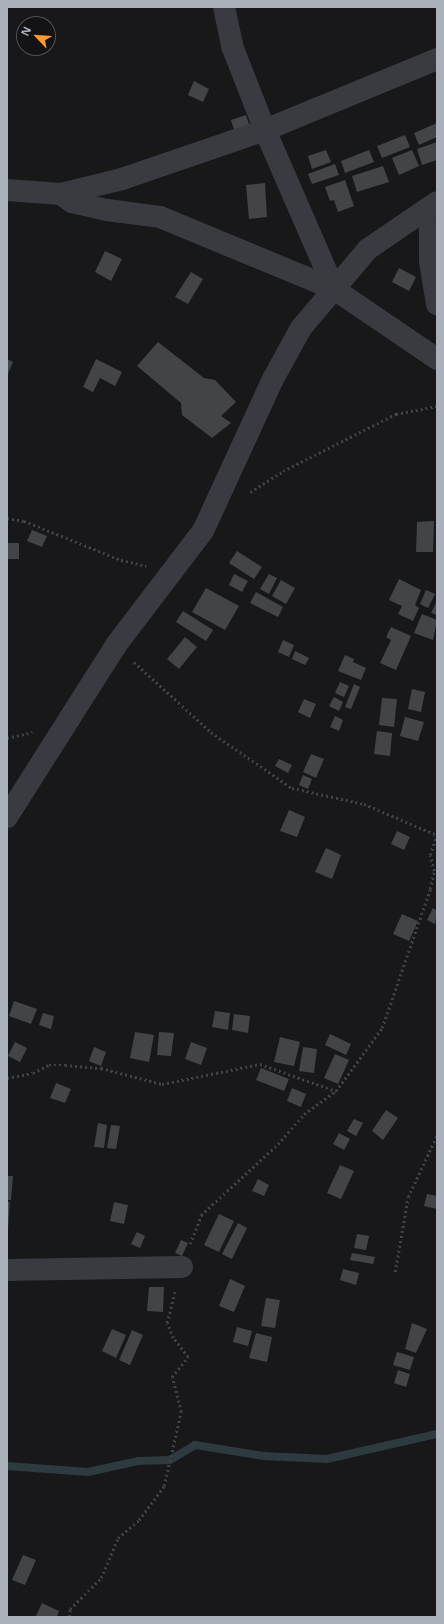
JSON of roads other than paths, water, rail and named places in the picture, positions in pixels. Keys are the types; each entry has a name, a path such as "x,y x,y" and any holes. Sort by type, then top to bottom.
{"street":[{"path":"224,7 232,46 264,130 334,289"},
{"path":"7,190 61,194 148,171 264,130 437,59"},
{"path":"61,194 72,202 107,210 160,217 334,289 437,359"},
{"path":"7,816 116,645 203,531 273,379 301,328 368,249 437,202"},
{"path":"437,202 430,230 430,262 437,304"},
{"path":"7,1270 182,1266"}],"waterway":[{"path":"7,1466 88,1472 138,1461 170,1460 195,1445 264,1456 327,1459 437,1434"}]}
